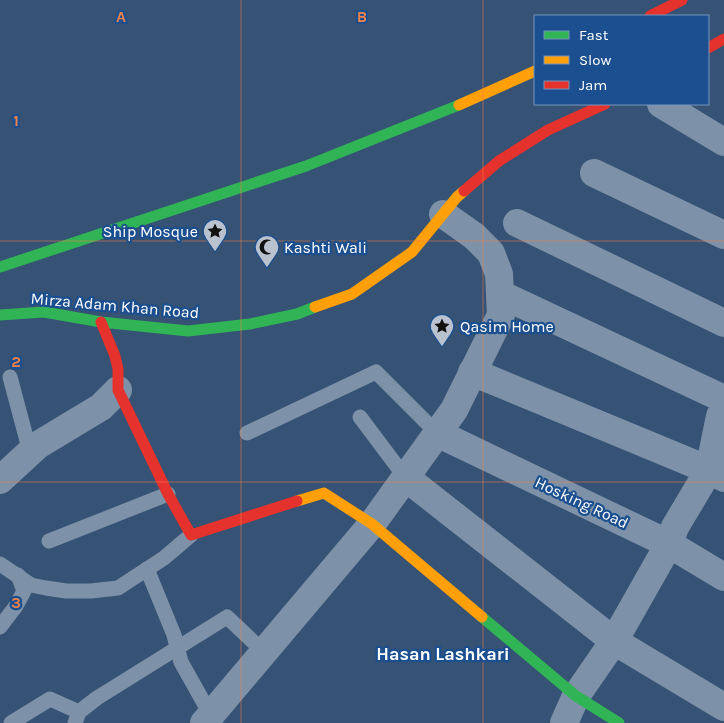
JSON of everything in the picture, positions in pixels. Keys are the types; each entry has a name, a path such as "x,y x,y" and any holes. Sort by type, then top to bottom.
{"main road":[{"path":"652,15 682,0"},
{"path":"0,267 306,166 474,100 534,71"},
{"name":"Mirza Adam Khan Road","path":"0,315 44,312 101,322 188,331 250,324 297,314 352,294 412,252 457,197 499,161 548,130 603,105"},
{"path":"101,322 115,356 118,369 118,390 168,494 191,535 324,493 372,524 576,696 619,723"}],"street":[{"path":"663,105 724,142"},
{"path":"594,173 724,235"},
{"path":"210,720 264,652 372,524 454,410 501,315 499,274 491,253 474,236 443,214"},
{"path":"517,223 724,322"},
{"path":"500,294 724,399"},
{"path":"472,372 716,474"},
{"path":"0,480 38,445 101,407 118,390"},
{"path":"564,723 576,696 614,641 669,544 675,527 716,474 720,416 724,411"},
{"name":"Hosking Road","path":"436,433 669,544 724,577"},
{"path":"405,477 614,641 724,707"}],"lane":[{"path":"247,434 376,372 436,433"},
{"path":"10,377 30,452"},
{"path":"360,417 405,477"},
{"path":"49,541 168,494"},
{"path":"0,564 31,584 46,588 66,591 91,591 118,588 164,558 191,535"},
{"path":"147,569 174,634 180,662 210,720"},
{"path":"0,627 16,606 24,591 18,576"},
{"path":"11,723 50,699 77,718 97,698 227,617 264,652"}],"traffic: fast":[{"path":"0,267 306,166 459,105"},
{"path":"0,315 44,312 101,322 188,331 250,324 297,314 315,307"},
{"path":"482,617 576,696 619,723"}],"traffic: slow":[{"path":"459,105 534,71"},
{"path":"315,307 352,294 412,252 464,191"},
{"path":"297,501 324,493 372,524 482,617"}],"traffic: jam":[{"path":"652,15 682,0"},
{"path":"709,47 724,39"},
{"path":"464,191 499,161 548,130 603,105"},
{"path":"101,322 115,356 118,369 118,390 168,494 191,535 297,501"}],"place":[{"name":"Ship Mosque","path":"215,252"},
{"name":"Kashti Wali","path":"267,268"},
{"name":"Qasim Home","path":"442,347"}],"district":[{"name":"Hasan Lashkari","path":"443,654"}]}
